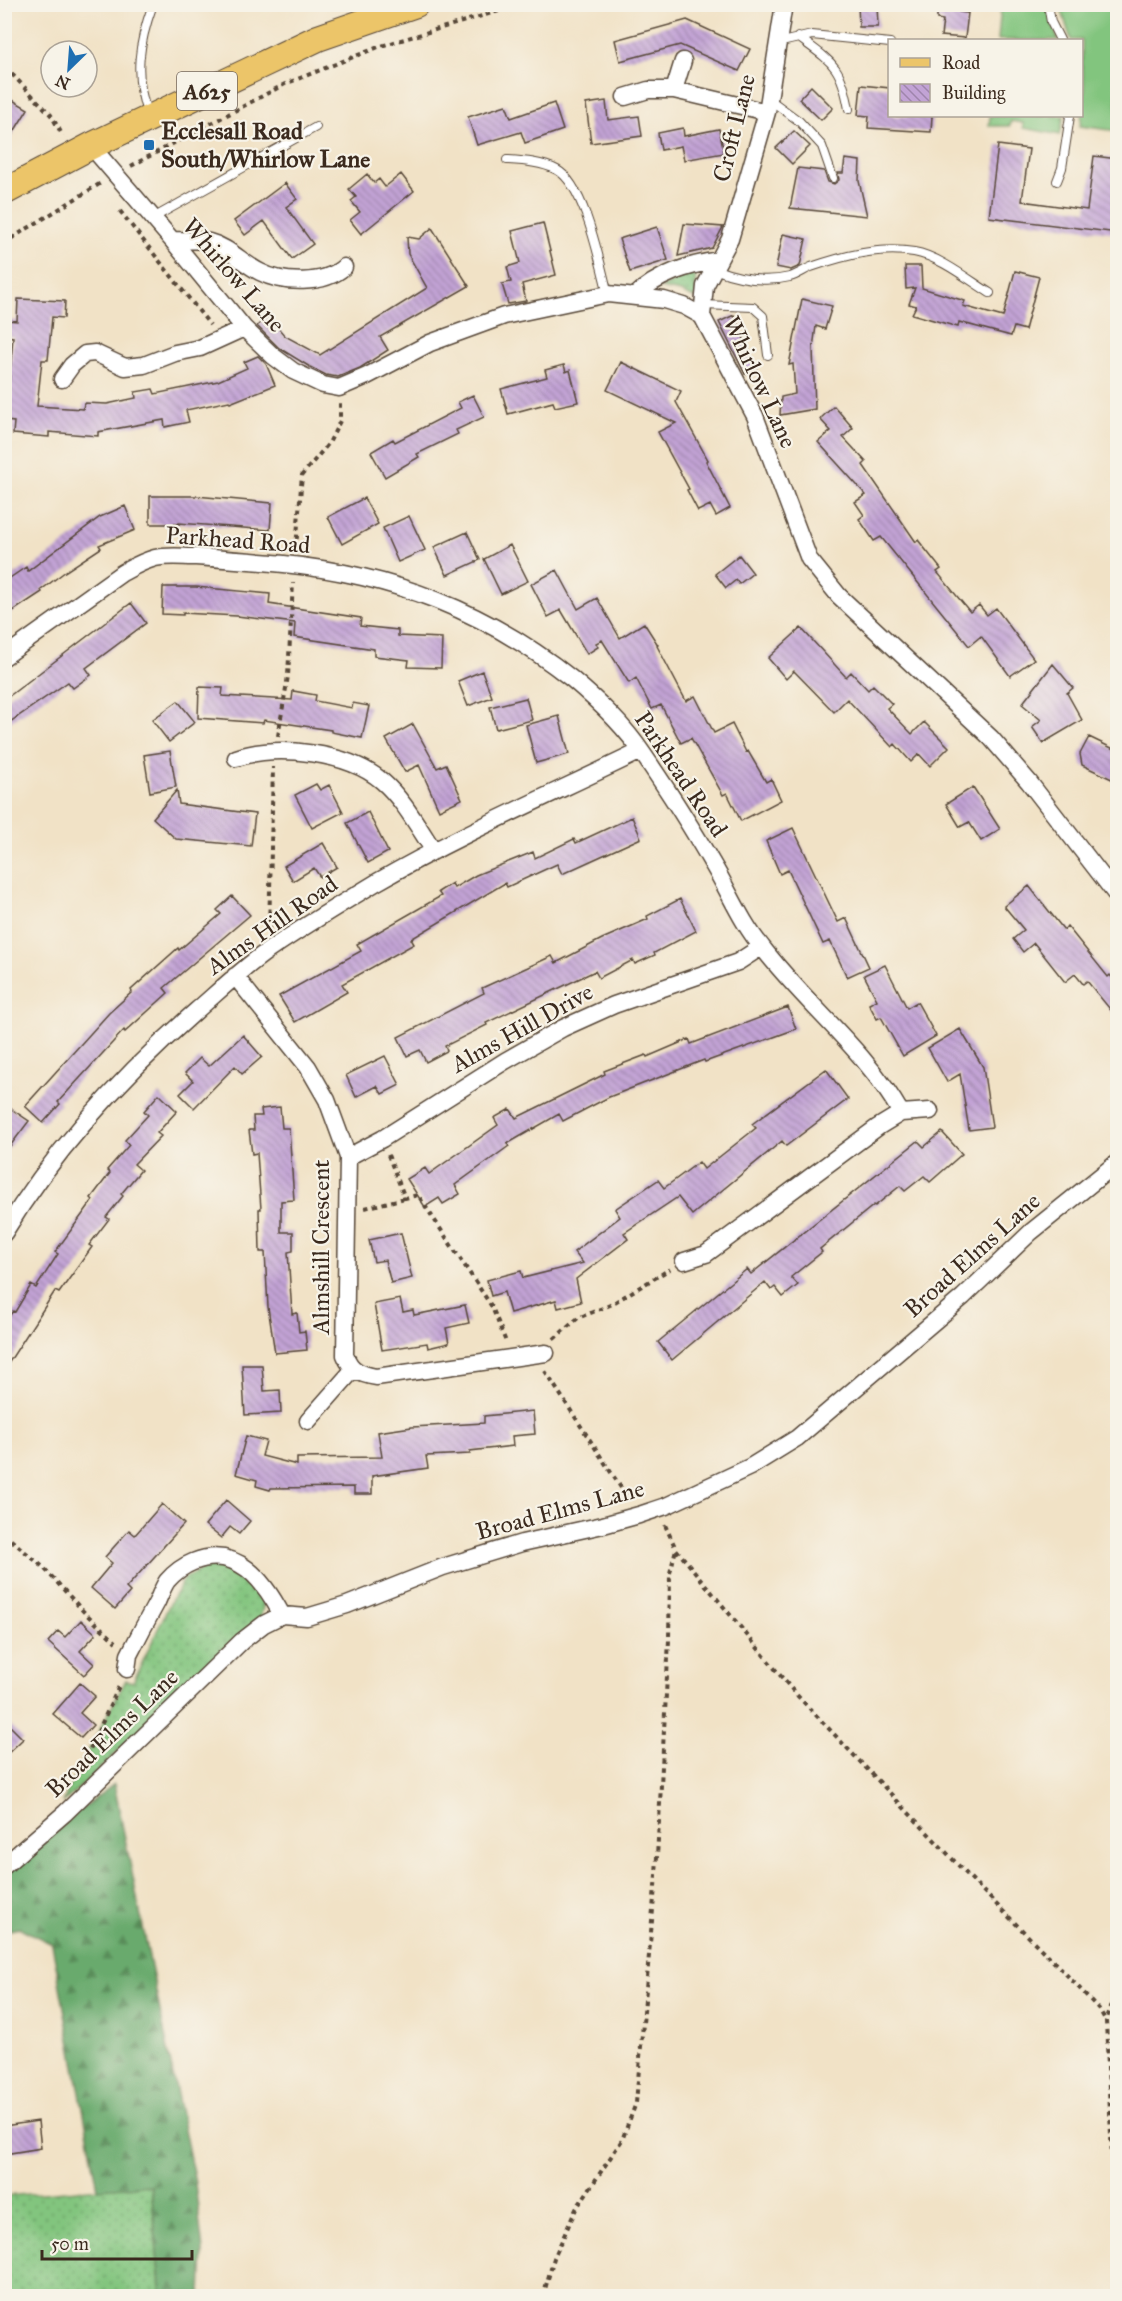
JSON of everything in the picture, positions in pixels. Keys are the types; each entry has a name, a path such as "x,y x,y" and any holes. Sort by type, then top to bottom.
{"main road":[{"name":"A625","path":"4,192 91,146 318,38 417,4"}],"street":[{"name":"Croft Lane","path":"702,310 705,286 730,239 768,106 784,4"},
{"path":"674,90 683,61"},
{"path":"625,97 648,90 674,90 768,106"},
{"name":"Whirlow Lane","path":"91,146 244,328 273,356 293,371 323,385 339,388 430,343 504,316 608,294 635,296 702,310 755,416 809,559 840,596 991,738 1115,887"},
{"path":"172,240 208,242 227,249 262,273 281,278 307,282 336,274 344,267"},
{"path":"635,296 648,284 688,266 716,264"},
{"path":"62,379 72,365 85,354 95,353 125,367 144,365 200,348 244,328"},
{"name":"Parkhead Road","path":"4,657 122,573 148,560 175,556 294,565 356,576 406,588 460,608 508,634 551,663 588,693 618,722 641,751 712,862 738,912 761,947 868,1064 901,1113"},
{"name":"Alms Hill Road","path":"4,1233 27,1196 78,1128 114,1088 173,1031 235,976 268,951 378,881 434,851 641,751"},
{"path":"236,758 253,752 313,753 369,772 397,797 434,851"},
{"name":"Alms Hill Drive","path":"348,1157 382,1139 505,1061 563,1028 614,1005 738,962 761,947"},
{"name":"Almshill Crescent","path":"235,976 308,1067 327,1100 348,1157 345,1355 353,1370"},
{"path":"684,1261 706,1254 878,1127 901,1113 930,1111"},
{"name":"Broad Elms Lane","path":"4,1866 65,1813 242,1641 264,1624 282,1615 308,1617 347,1605 443,1567 522,1543 603,1526 639,1515 666,1506 750,1467 798,1438 963,1297 1031,1232 1118,1162"},
{"path":"308,1421 353,1370 362,1375 376,1377 546,1353"},
{"path":"128,1662 167,1581 183,1566 200,1559 218,1557 234,1560 248,1569 268,1589 282,1615"}],"lane":[{"path":"149,118 140,94 139,68 144,30 153,4"},
{"path":"1048,4 1051,22 1060,39"},
{"path":"777,43 812,35 888,43"},
{"path":"798,38 838,69 845,84 849,109"},
{"path":"768,106 799,121 822,146 833,178"},
{"path":"1058,181 1070,117"},
{"path":"153,218 316,128"},
{"path":"507,160 532,162 559,171 575,189 589,224 608,294"},
{"path":"716,264 731,276 760,279 790,276 810,267 855,254 893,249 917,252 941,263 990,293"},
{"path":"702,310 753,307 763,316 768,355"}],"path":[{"path":"4,243 115,174 285,84 381,46 502,10 532,4"},
{"path":"4,70 9,71 51,115"},
{"path":"99,184 107,193"},
{"path":"114,202 221,339"},
{"path":"268,951 272,777 288,676 302,475 329,443 340,421 339,388"},
{"path":"382,1139 405,1198"},
{"path":"347,1212 418,1195 486,1298 504,1332 510,1358"},
{"path":"639,1515 545,1371 546,1353 549,1342 578,1318 610,1305 684,1261"},
{"path":"666,1506 665,1526 676,1549 794,1692 980,1888 1070,1978 1099,2009 1106,2021"},
{"path":"4,1534 43,1567 128,1662 77,1776"},
{"path":"543,2296 554,2258 576,2209 622,2140 636,2103 656,1875 669,1640 670,1573 676,1549"},
{"path":"1118,1987 1106,2021 1112,2158 1118,2183"}],"green space":[{"path":"1001,5 1047,5 1058,39 998,39"},
{"path":"1060,5 1117,5 1117,131 1080,126 1085,90 1083,39 1071,39"},
{"path":"990,117 1064,117 1060,135 1023,128 1023,123 1011,121 1010,126 989,126"},
{"path":"695,271 696,299 681,292 660,288"},
{"path":"209,1566 237,1571 264,1603 260,1619 63,1803 69,1787 126,1680 133,1682 172,1599 185,1578"},
{"path":"114,1784 195,2183 203,2250 201,2296 161,2296 151,2185 98,2189 52,1944 20,1928 5,1931 5,1876 80,1810"},
{"path":"151,2184 161,2296 5,2296 5,2196"}],"building":[{"path":"858,4 877,4 878,27 859,27"},
{"path":"937,4 959,4 959,12 968,13 965,38 941,36 943,20 937,19"},
{"path":"687,20 750,49 739,71 680,45 620,61 615,40"},
{"path":"861,85 888,88 888,117 932,117 931,132 868,128 869,116 858,115"},
{"path":"811,86 833,108 821,120 799,99"},
{"path":"4,95 28,109 4,148"},
{"path":"606,101 608,120 639,116 642,136 591,143 586,104"},
{"path":"554,103 563,130 525,143 521,132 477,145 468,117 506,105 511,118"},
{"path":"683,128 684,136 719,129 724,153 684,160 681,146 661,150 658,133"},
{"path":"794,131 810,146 792,164 776,148"},
{"path":"998,145 1029,149 1022,201 1087,210 1094,156 1118,159 1118,233 989,217"},
{"path":"845,159 860,161 859,181 867,216 790,208 798,168 824,171 828,182 834,184 839,180 838,173 843,173"},
{"path":"367,174 374,183 379,179 385,187 401,174 414,191 361,234 350,220 360,212 351,201 356,197 349,189"},
{"path":"285,183 297,199 286,207 313,244 292,259 264,221 245,235 234,221"},
{"path":"543,223 556,275 522,284 526,301 508,304 502,284 511,282 507,267 520,263 512,231"},
{"path":"684,224 723,227 712,248 678,256"},
{"path":"657,227 668,260 630,272 619,239"},
{"path":"432,228 469,286 380,337 388,350 360,368 338,377 326,375 279,348 257,326 268,316 285,336 320,355 427,288 408,254 407,237 419,239"},
{"path":"783,234 806,239 800,266 791,270 776,267"},
{"path":"905,266 921,266 922,288 965,301 963,306 1003,317 1015,271 1039,277 1025,330 1014,327 1011,336 959,322 958,327 912,314 916,306 909,304 915,288 906,289"},
{"path":"18,299 65,301 64,318 52,317 48,360 42,360 37,406 83,409 84,403 107,404 136,398 135,392 153,389 155,394 218,381 247,368 244,362 258,356 266,364 275,385 230,403 229,401 186,410 189,422 165,427 164,420 98,432 98,436 49,432 49,437 13,434 14,422 6,421 13,337 6,336 6,320 17,321"},
{"path":"802,299 832,306 825,329 816,326 813,348 815,409 780,415 781,397 795,394 793,364 789,365"},
{"path":"734,315 757,370 745,374 719,322"},
{"path":"621,362 681,391 676,402 708,460 706,461 730,508 716,516 710,505 698,511 687,490 689,489 658,432 676,423 607,390"},
{"path":"564,365 566,372 570,370 578,402 555,407 553,402 508,414 501,389 547,377 545,370"},
{"path":"473,395 484,417 456,430 458,434 417,454 419,457 385,477 371,452 393,439 395,442 461,408 458,402"},
{"path":"834,406 853,428 843,437 866,462 863,465 916,542 918,540 941,569 937,572 970,612 979,605 987,615 996,608 1034,659 1010,676 981,636 969,646 881,537 874,541 859,519 864,515 855,502 866,495 818,442 831,431 820,419"},
{"path":"150,496 196,496 272,503 270,530 179,523 150,524"},
{"path":"364,498 378,524 342,544 328,517"},
{"path":"125,506 135,530 99,545 101,548 4,617 4,582 26,567 28,571 100,517"},
{"path":"409,516 425,550 398,562 383,528"},
{"path":"467,532 480,560 447,575 434,547"},
{"path":"510,545 528,581 501,594 484,559"},
{"path":"739,555 753,573 739,584 736,580 726,588 715,574"},
{"path":"557,570 578,609 597,598 620,638 644,623 658,645 686,701 695,696 714,733 732,724 746,752 748,751 766,782 771,779 781,800 741,821 727,793 723,795 691,738 681,743 661,705 652,709 636,678 629,683 602,640 596,643 598,647 587,654 561,610 548,617 531,584"},
{"path":"163,587 196,587 270,594 269,604 361,618 360,626 398,630 398,636 442,638 441,668 408,667 409,660 374,656 374,649 294,637 295,623 237,616 162,614"},
{"path":"131,603 146,623 86,668 91,675 73,688 68,682 4,726 4,700"},
{"path":"801,628 846,677 851,672 868,690 873,685 892,704 887,708 912,734 924,722 949,747 930,766 919,754 911,762 895,744 892,747 847,699 834,712 794,671 786,679 768,658"},
{"path":"1053,664 1073,688 1067,693 1082,720 1043,743 1032,727 1041,720 1022,704"},
{"path":"482,671 492,697 468,706 458,681"},
{"path":"199,687 223,688 222,696 292,700 293,691 316,695 315,701 352,708 353,703 369,706 362,738 331,732 331,730 264,720 263,723 198,718"},
{"path":"526,698 532,720 496,729 490,707"},
{"path":"178,701 195,722 169,742 152,720"},
{"path":"559,716 569,754 536,763 526,725"},
{"path":"413,724 437,768 446,764 462,799 439,810 419,765 405,772 386,739"},
{"path":"1089,737 1118,751 1118,782 1082,765 1080,754"},
{"path":"170,751 176,787 150,792 144,755"},
{"path":"316,784 320,790 329,785 343,812 312,828 295,795"},
{"path":"973,787 1000,829 981,841 969,822 960,827 946,804"},
{"path":"177,790 179,804 255,814 251,846 176,839 153,818"},
{"path":"368,812 388,852 368,863 347,823"},
{"path":"632,817 641,838 562,874 557,864 507,887 505,883 411,939 414,944 342,984 347,992 295,1022 279,996 361,951 357,944 441,896 438,892 452,883 454,888 476,875 533,852 535,858 574,839 576,843"},
{"path":"793,828 838,922 846,918 869,967 847,977 830,941 823,944 788,870 780,874 766,841"},
{"path":"323,843 337,867 320,877 314,868 293,881 284,866"},
{"path":"1029,886 1064,930 1067,926 1108,977 1110,975 1118,984 1118,1019 1087,981 1083,984 1075,974 1065,982 1034,943 1023,952 1013,939 1024,930 1004,906"},
{"path":"232,896 250,915 164,988 168,993 125,1032 124,1030 58,1102 60,1104 43,1123 25,1106 109,1013 132,992 131,990 221,914 217,910"},
{"path":"680,899 696,931 654,953 655,955 635,964 633,960 599,978 595,971 486,1023 487,1025 445,1046 447,1051 426,1062 420,1050 407,1056 398,1037 484,993 482,988 552,956 556,963 602,939 648,919 647,916"},
{"path":"885,965 907,1008 917,1002 936,1036 903,1056 881,1017 877,1019 869,1004 877,1000 864,975"},
{"path":"788,1007 796,1029 705,1062 704,1060 609,1097 563,1121 559,1114 507,1144 509,1146 455,1185 460,1194 443,1204 439,1198 425,1207 407,1179 425,1168 429,1174 498,1125 494,1118 510,1109 516,1118 605,1074 604,1071 646,1055 647,1057 689,1039 691,1044"},
{"path":"960,1029 983,1067 992,1127 969,1130 960,1074 947,1082 928,1048"},
{"path":"243,1035 262,1057 242,1074 235,1066 194,1108 180,1094 193,1081 185,1073 200,1058 209,1066"},
{"path":"385,1056 400,1085 382,1094 377,1086 356,1097 346,1075"},
{"path":"826,1069 848,1099 786,1146 782,1141 692,1215 678,1197 624,1233 628,1239 576,1279 581,1302 558,1308 556,1300 510,1313 504,1292 491,1296 487,1280 521,1271 523,1278 583,1263 574,1252 620,1217 615,1209 658,1180 664,1188 699,1162 704,1169 756,1128 752,1124"},
{"path":"159,1094 177,1111 157,1133 161,1136 134,1164 141,1170 106,1217 109,1219 89,1245 92,1247 59,1293 55,1291 4,1370 4,1323 13,1311 15,1312 31,1285 36,1288 58,1254 55,1252 110,1173 107,1170 129,1145 125,1140 148,1115 144,1111"},
{"path":"4,1104 29,1121 4,1154"},
{"path":"280,1107 282,1128 289,1128 294,1200 281,1201 281,1232 293,1232 293,1251 288,1252 292,1314 297,1313 299,1332 305,1331 307,1350 275,1353 268,1307 265,1252 260,1252 259,1209 261,1209 257,1153 252,1154 249,1130 254,1130 253,1116 262,1116 261,1109"},
{"path":"942,1132 962,1154 930,1182 924,1176 905,1191 900,1186 820,1249 822,1252 791,1277 798,1285 783,1297 775,1287 771,1290 765,1282 672,1360 658,1342 747,1269 751,1274 918,1141 924,1147"},
{"path":"401,1233 412,1278 391,1283 385,1260 374,1262 369,1240"},
{"path":"400,1299 403,1312 413,1310 414,1315 465,1305 469,1323 446,1328 449,1343 428,1348 427,1343 382,1350 374,1304"},
{"path":"242,1365 262,1365 264,1391 280,1390 281,1413 245,1415"},
{"path":"533,1411 535,1434 512,1436 513,1446 470,1451 470,1454 426,1456 428,1468 372,1476 372,1494 354,1494 354,1487 271,1488 270,1490 256,1486 257,1480 236,1474 246,1436 266,1441 262,1456 297,1465 297,1458 382,1457 378,1432 412,1427 484,1423 484,1416"},
{"path":"226,1500 250,1521 239,1534 230,1527 221,1538 205,1525"},
{"path":"162,1504 184,1524 126,1588 130,1592 115,1609 91,1588 112,1563 105,1557 129,1530 135,1535"},
{"path":"81,1620 96,1634 80,1651 94,1664 84,1675 48,1642 58,1631 65,1637"},
{"path":"80,1683 95,1696 80,1713 93,1725 81,1738 53,1714"},
{"path":"4,1720 23,1739 4,1757"},
{"path":"38,2121 41,2148 4,2154 4,2126"}],"place":[{"name":"Ecclesall Road South/Whirlow Lane","path":"149,145"}]}
